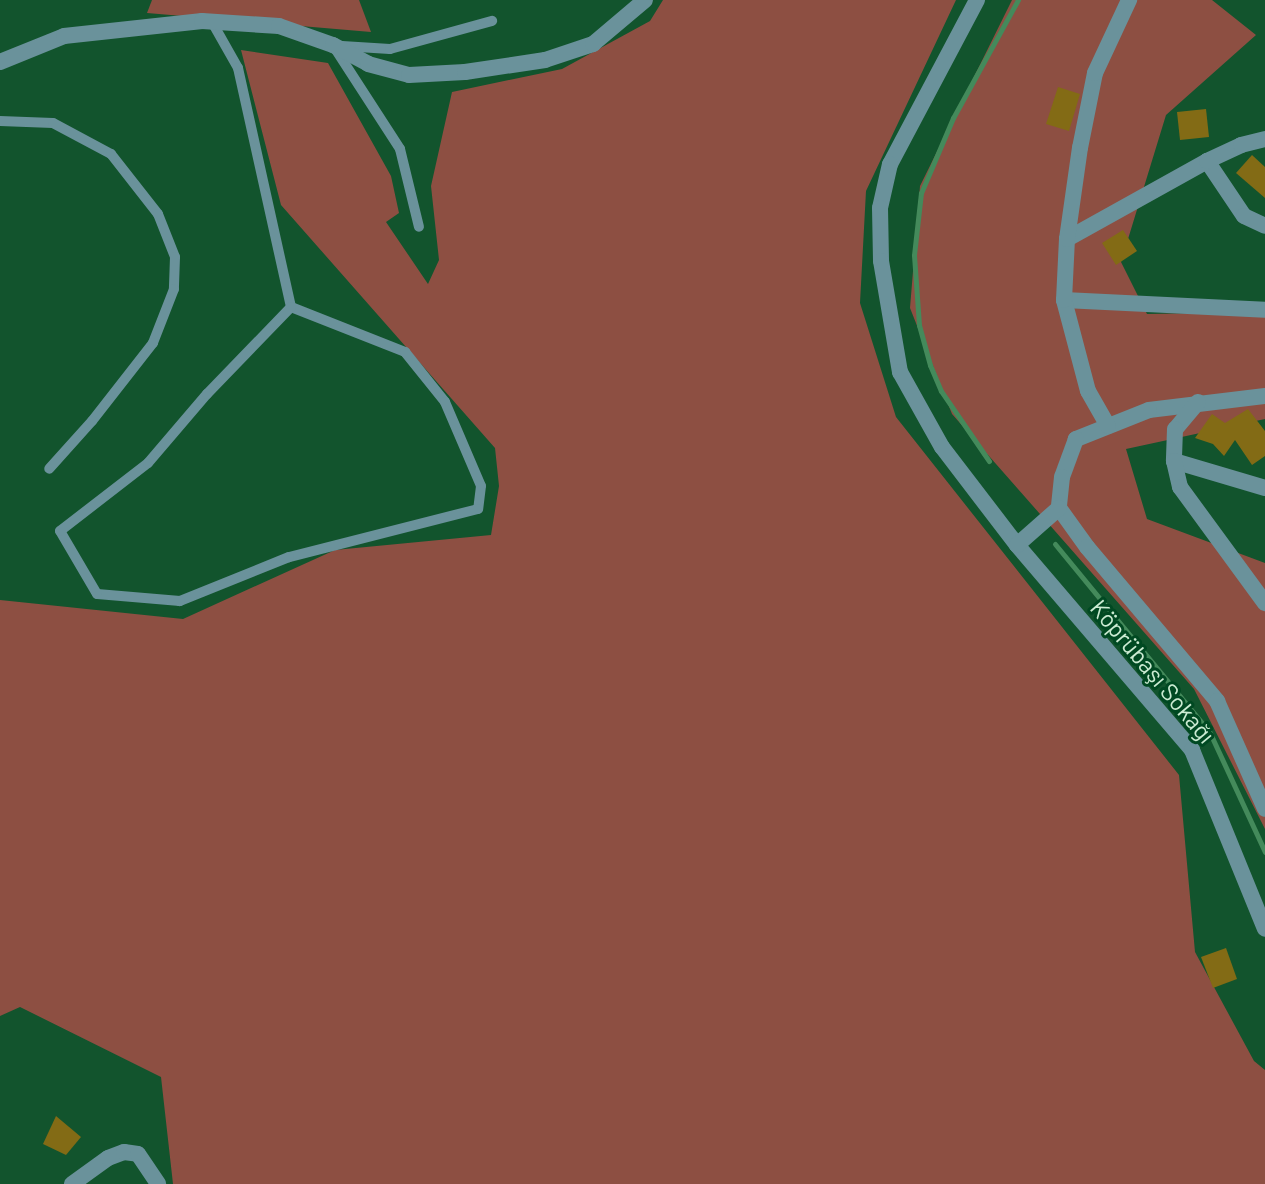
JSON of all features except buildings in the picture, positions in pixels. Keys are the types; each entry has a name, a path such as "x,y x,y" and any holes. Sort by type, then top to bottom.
{"street":[{"path":"0,62 64,36 212,22 279,26 333,45 368,64 409,75 465,72 545,60 593,44 645,0"},
{"name":"Köprübaşı Sokağı","path":"977,0 890,164 880,208 881,261 900,372 942,447 1017,545 1192,750 1265,929"},
{"path":"1108,426 1088,391 1064,300 1067,239 1095,73 1129,0"},
{"path":"1067,239 1207,161 1241,145 1265,139"},
{"path":"1207,161 1244,216 1265,226"},
{"path":"1064,300 1265,310"},
{"path":"1017,545 1059,508 1062,477 1076,439 1149,410 1265,396"},
{"path":"1198,402 1175,429 1174,461 1180,487 1265,603"},
{"path":"1174,461 1265,488"},
{"name":"Köprübaşı Sokağı","path":"1059,508 1087,547 1217,701 1265,809"},
{"path":"72,1184 108,1158 124,1152 138,1154 158,1184"}],"lane":[{"path":"333,45 390,49 492,21"},
{"path":"212,22 238,68 291,307"},
{"path":"333,45 400,149 419,227"},
{"path":"0,121 53,123 111,154 158,214 175,257 174,289 153,343 92,421 49,469"},
{"path":"291,307 405,352 445,402 481,486 478,509 289,557 180,601 97,594 60,531 148,463 207,394 291,307"}],"shaded area":[{"path":"152,0 359,0 371,32 147,13"},
{"path":"663,0 956,0 866,191 860,303 896,417 1179,775 1195,952 1254,1061 1265,1070 1265,1184 173,1184 161,1077 20,1007 0,1016 0,600 183,619 335,550 491,535 499,486 495,448 281,205 241,50 328,63 391,176 399,213 386,222 428,284 439,260 431,186 452,92 562,69 650,21"},
{"path":"1012,0 1212,0 1256,35 1166,115 1121,262 1147,314 1265,312 1265,419 1126,449 1147,519 1265,563 1265,829 1194,689 952,414 910,308 920,186"}],"waterway":[{"path":"989,461 941,391 930,365 919,325 914,255 921,193 953,118 1018,0"},
{"path":"1055,544 1210,733 1265,852"}]}
